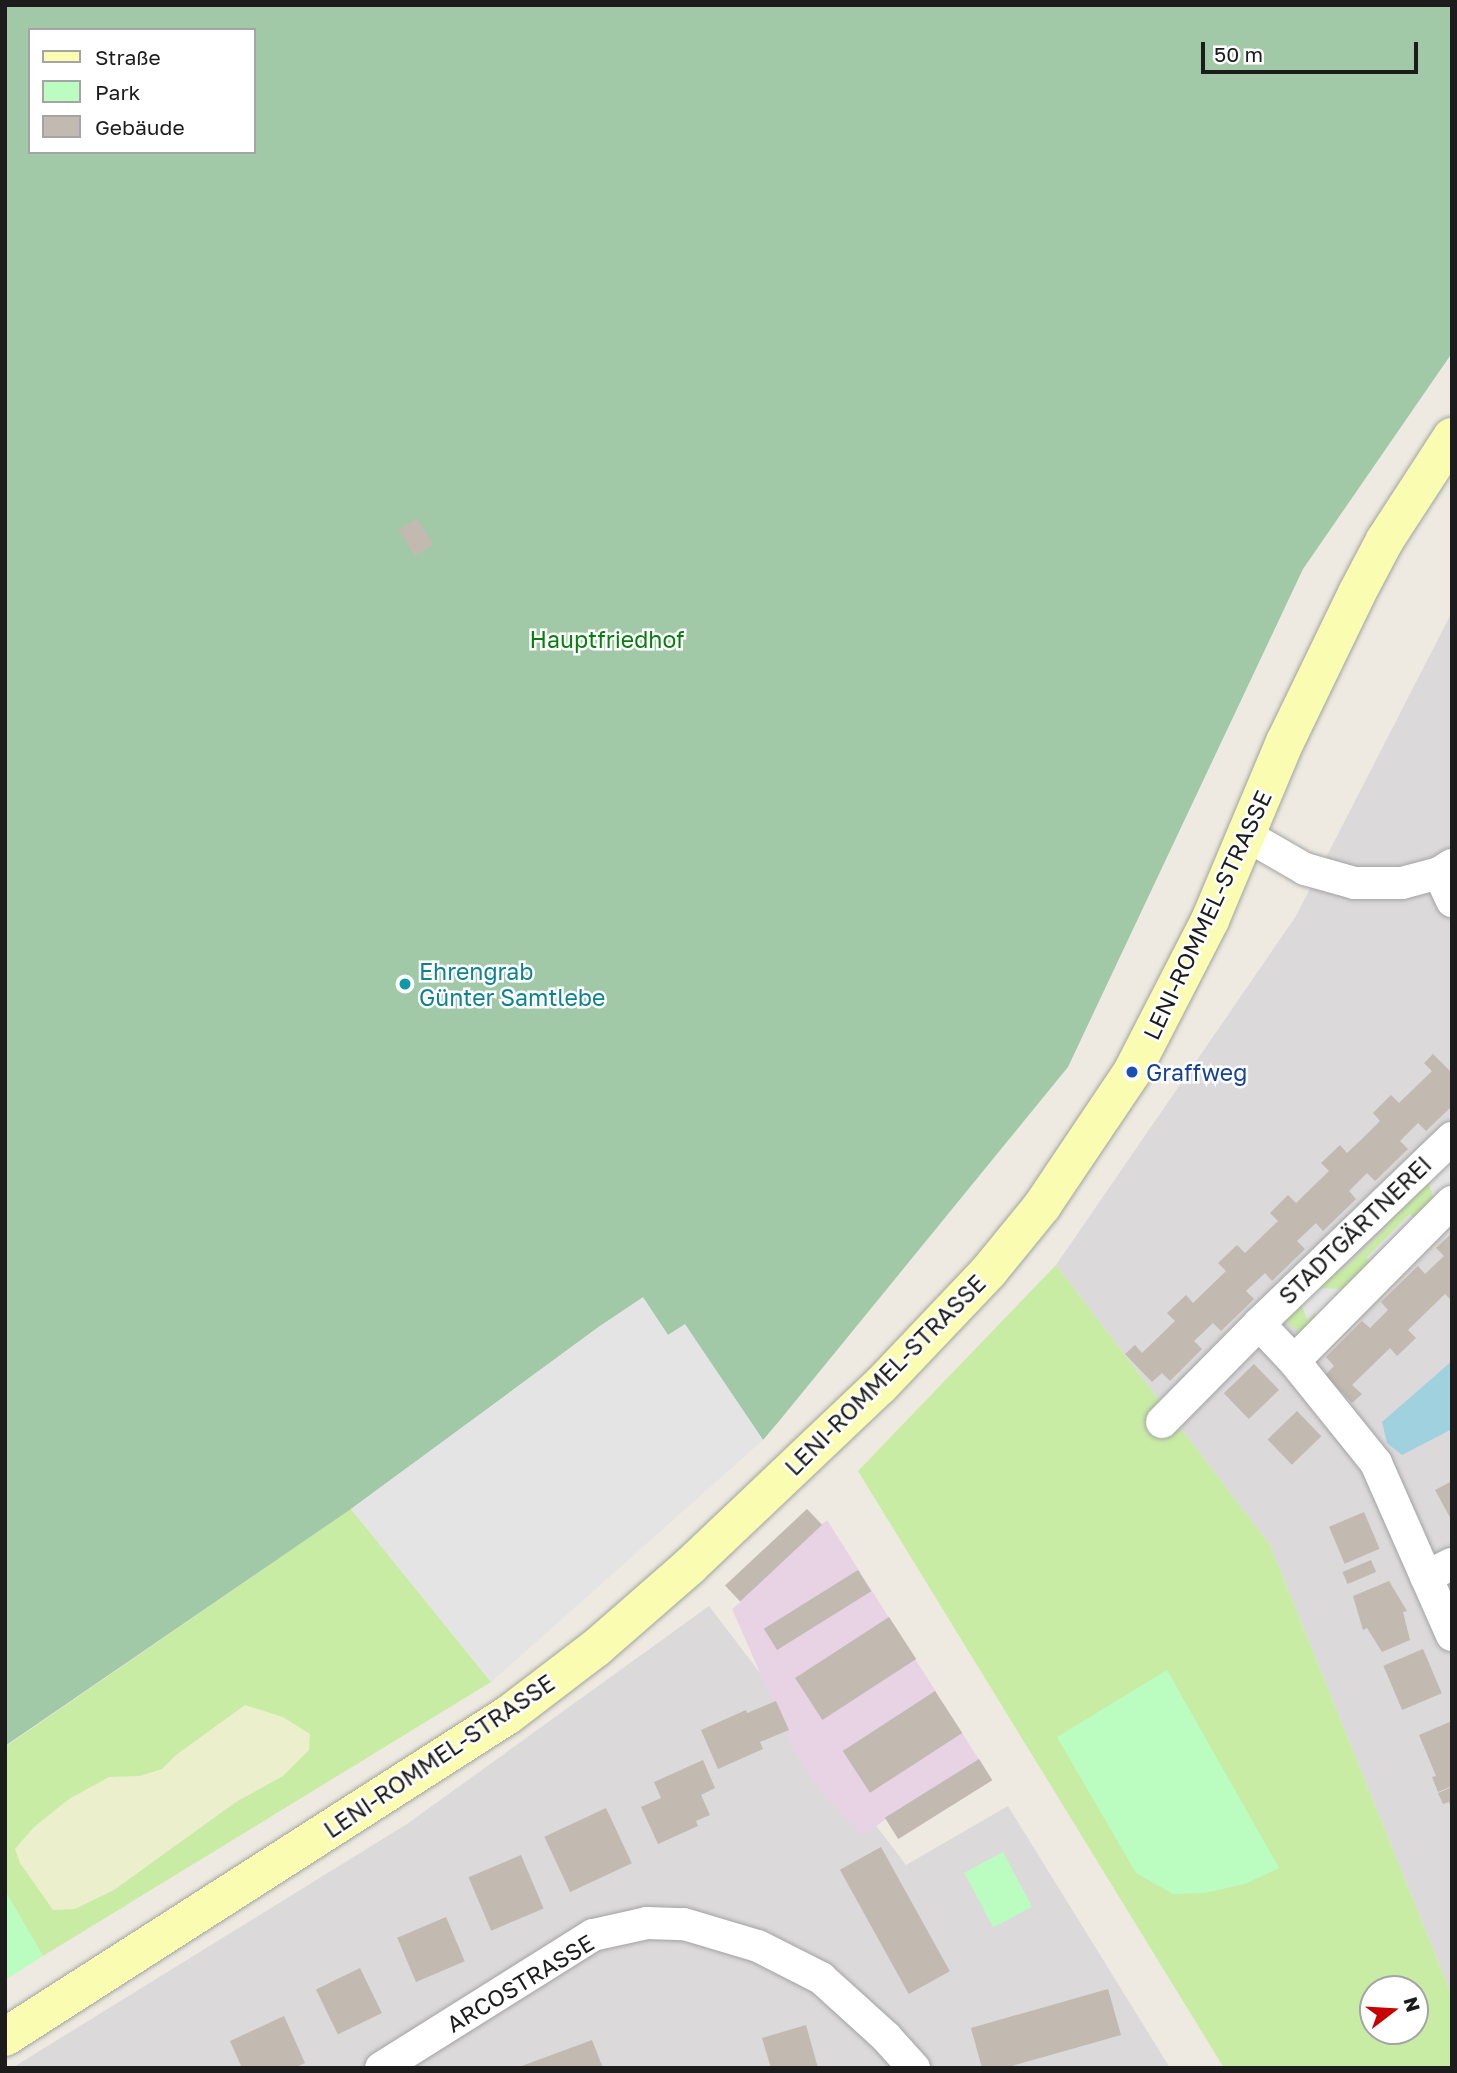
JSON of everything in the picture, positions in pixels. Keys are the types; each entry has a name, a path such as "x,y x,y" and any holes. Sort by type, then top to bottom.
{"main road":[{"name":"LENI-ROMMEL-STRASSE","path":"5,2037 508,1715 596,1648 690,1566 880,1386 989,1271 1042,1206 1088,1142 1163,1016 1246,835 1285,742 1357,593 1385,540 1452,437"}],"street":[{"path":"1246,835 1305,869 1354,883 1402,883 1445,869 1452,901"},
{"name":"STADTGÄRTNEREI","path":"1162,1422 1259,1324 1452,1138"},
{"name":"STADTGÄRTNEREI","path":"1294,1361 1452,1202"},
{"path":"1259,1324 1294,1361 1376,1462 1439,1571 1452,1635"},
{"name":"ARCOSTRASSE","path":"382,2068 593,1936 647,1923 684,1924 758,1946 821,1978 886,2037 914,2068"}],"shaded area":[{"path":"1452,612 1452,1996 1270,1545 1056,1265 1296,916"},
{"path":"1438,1163 1452,1164 1452,1189 1444,1196 1441,1190 1433,1197 1426,1175"},
{"path":"1410,1214 1418,1222 1374,1266 1366,1258"},
{"path":"1309,1288 1350,1289 1317,1320 1315,1313 1307,1320 1299,1297"},
{"path":"643,1297 668,1335 685,1324 763,1440 491,1682 351,1509"},
{"path":"807,1509 822,1524 827,1520 992,1780 899,1839 886,1819 862,1836 817,1787 795,1752 732,1609 741,1602 727,1587"},
{"path":"709,1606 906,1865 1008,1806 1170,2068 12,2068 407,1824"}],"green space":[{"name":"Hauptfriedhof","path":"5,5 1452,5 1452,353 1303,569 1068,1067 763,1440 685,1325 668,1335 643,1298 600,1326 351,1509 5,1746"},
{"path":"1426,1175 1433,1196 1442,1189 1444,1196 1418,1222 1410,1214 1367,1257 1374,1265 1350,1289 1310,1288 1334,1263 1342,1271 1388,1226 1381,1218"},
{"path":"1056,1265 1270,1545 1452,1996 1452,2068 1224,2068 858,1471"},
{"path":"1299,1297 1308,1320 1315,1312 1317,1320 1300,1332 1286,1322 1286,1314"},
{"path":"351,1509 491,1682 43,1956 5,1891 5,1747","holes":["245,1705 283,1717 310,1734 309,1750 283,1776 236,1802 114,1890 75,1909 53,1910 20,1863 15,1849 34,1827 69,1799 109,1777 140,1776 162,1769 176,1755"]},
{"path":"1167,1670 1279,1868 1245,1884 1205,1893 1173,1894 1136,1873 1057,1737"},
{"path":"245,1705 283,1717 310,1733 310,1750 283,1776 235,1802 114,1890 75,1909 53,1910 20,1863 15,1849 34,1827 69,1799 109,1777 140,1776 162,1769 176,1755"},
{"path":"1003,1852 1032,1907 993,1927 964,1873"},
{"path":"5,1891 43,1956 5,1980"}],"water":[{"path":"1452,1361 1452,1429 1402,1455 1387,1443 1382,1422"}],"building":[{"path":"417,518 433,544 415,556 398,530"},
{"path":"1433,1054 1452,1073 1452,1106 1426,1131 1418,1123 1400,1141 1408,1149 1375,1181 1367,1173 1349,1191 1356,1199 1323,1231 1316,1223 1297,1241 1305,1249 1272,1281 1265,1273 1246,1291 1254,1299 1221,1331 1213,1323 1194,1341 1202,1349 1170,1381 1162,1373 1152,1382 1125,1354 1135,1345 1142,1353 1175,1321 1167,1313 1186,1295 1193,1303 1226,1271 1218,1263 1237,1245 1245,1253 1278,1221 1270,1213 1288,1195 1296,1203 1329,1171 1321,1163 1340,1145 1347,1153 1380,1121 1373,1113 1391,1095 1399,1103 1432,1071 1424,1063"},
{"path":"1452,1233 1452,1301 1445,1294 1408,1330 1416,1338 1397,1356 1390,1348 1352,1385 1362,1394 1352,1403 1325,1375 1334,1366 1326,1357 1362,1321 1370,1328 1388,1310 1381,1302 1418,1266 1425,1274 1444,1256 1436,1248"},
{"path":"1254,1364 1279,1390 1249,1419 1224,1393"},
{"path":"1297,1411 1321,1436 1292,1465 1268,1439"},
{"path":"1452,1481 1452,1521 1435,1490"},
{"path":"807,1509 822,1525 740,1601 725,1585"},
{"path":"1364,1512 1380,1549 1345,1564 1329,1527"},
{"path":"1371,1560 1376,1572 1348,1584 1342,1572"},
{"path":"858,1570 871,1591 777,1650 764,1629"},
{"path":"1389,1581 1407,1611 1403,1612 1410,1640 1382,1652 1367,1628 1363,1630 1353,1596"},
{"path":"889,1617 916,1659 822,1720 795,1678"},
{"path":"1423,1649 1442,1693 1402,1710 1383,1666"},
{"path":"935,1691 962,1733 870,1793 843,1751"},
{"path":"776,1701 789,1730 760,1742 763,1749 718,1769 701,1730 746,1710 747,1713"},
{"path":"1452,1721 1452,1786 1438,1792 1432,1777 1436,1776 1419,1735"},
{"path":"979,1759 992,1780 898,1839 885,1818"},
{"path":"703,1760 715,1788 701,1795 710,1815 696,1821 698,1826 658,1844 641,1807 661,1798 654,1782"},
{"path":"1452,1787 1452,1809 1449,1802 1443,1804 1438,1793"},
{"path":"606,1808 632,1863 570,1892 544,1837"},
{"path":"881,1847 950,1971 909,1994 840,1870"},
{"path":"521,1855 544,1908 491,1931 469,1877"},
{"path":"446,1917 465,1961 416,1982 397,1938"},
{"path":"360,1968 382,2013 338,2034 316,1989"},
{"path":"1108,1989 1121,2035 1005,2068 982,2068 971,2028"},
{"path":"284,2016 305,2063 294,2068 242,2068 230,2041"},
{"path":"806,2025 818,2068 771,2068 762,2038"},
{"path":"592,2040 603,2068 519,2068 519,2067"}],"place":[{"name":"Ehrengrab Günter Samtlebe","path":"405,984"},
{"name":"Graffweg","path":"1132,1072"}]}
